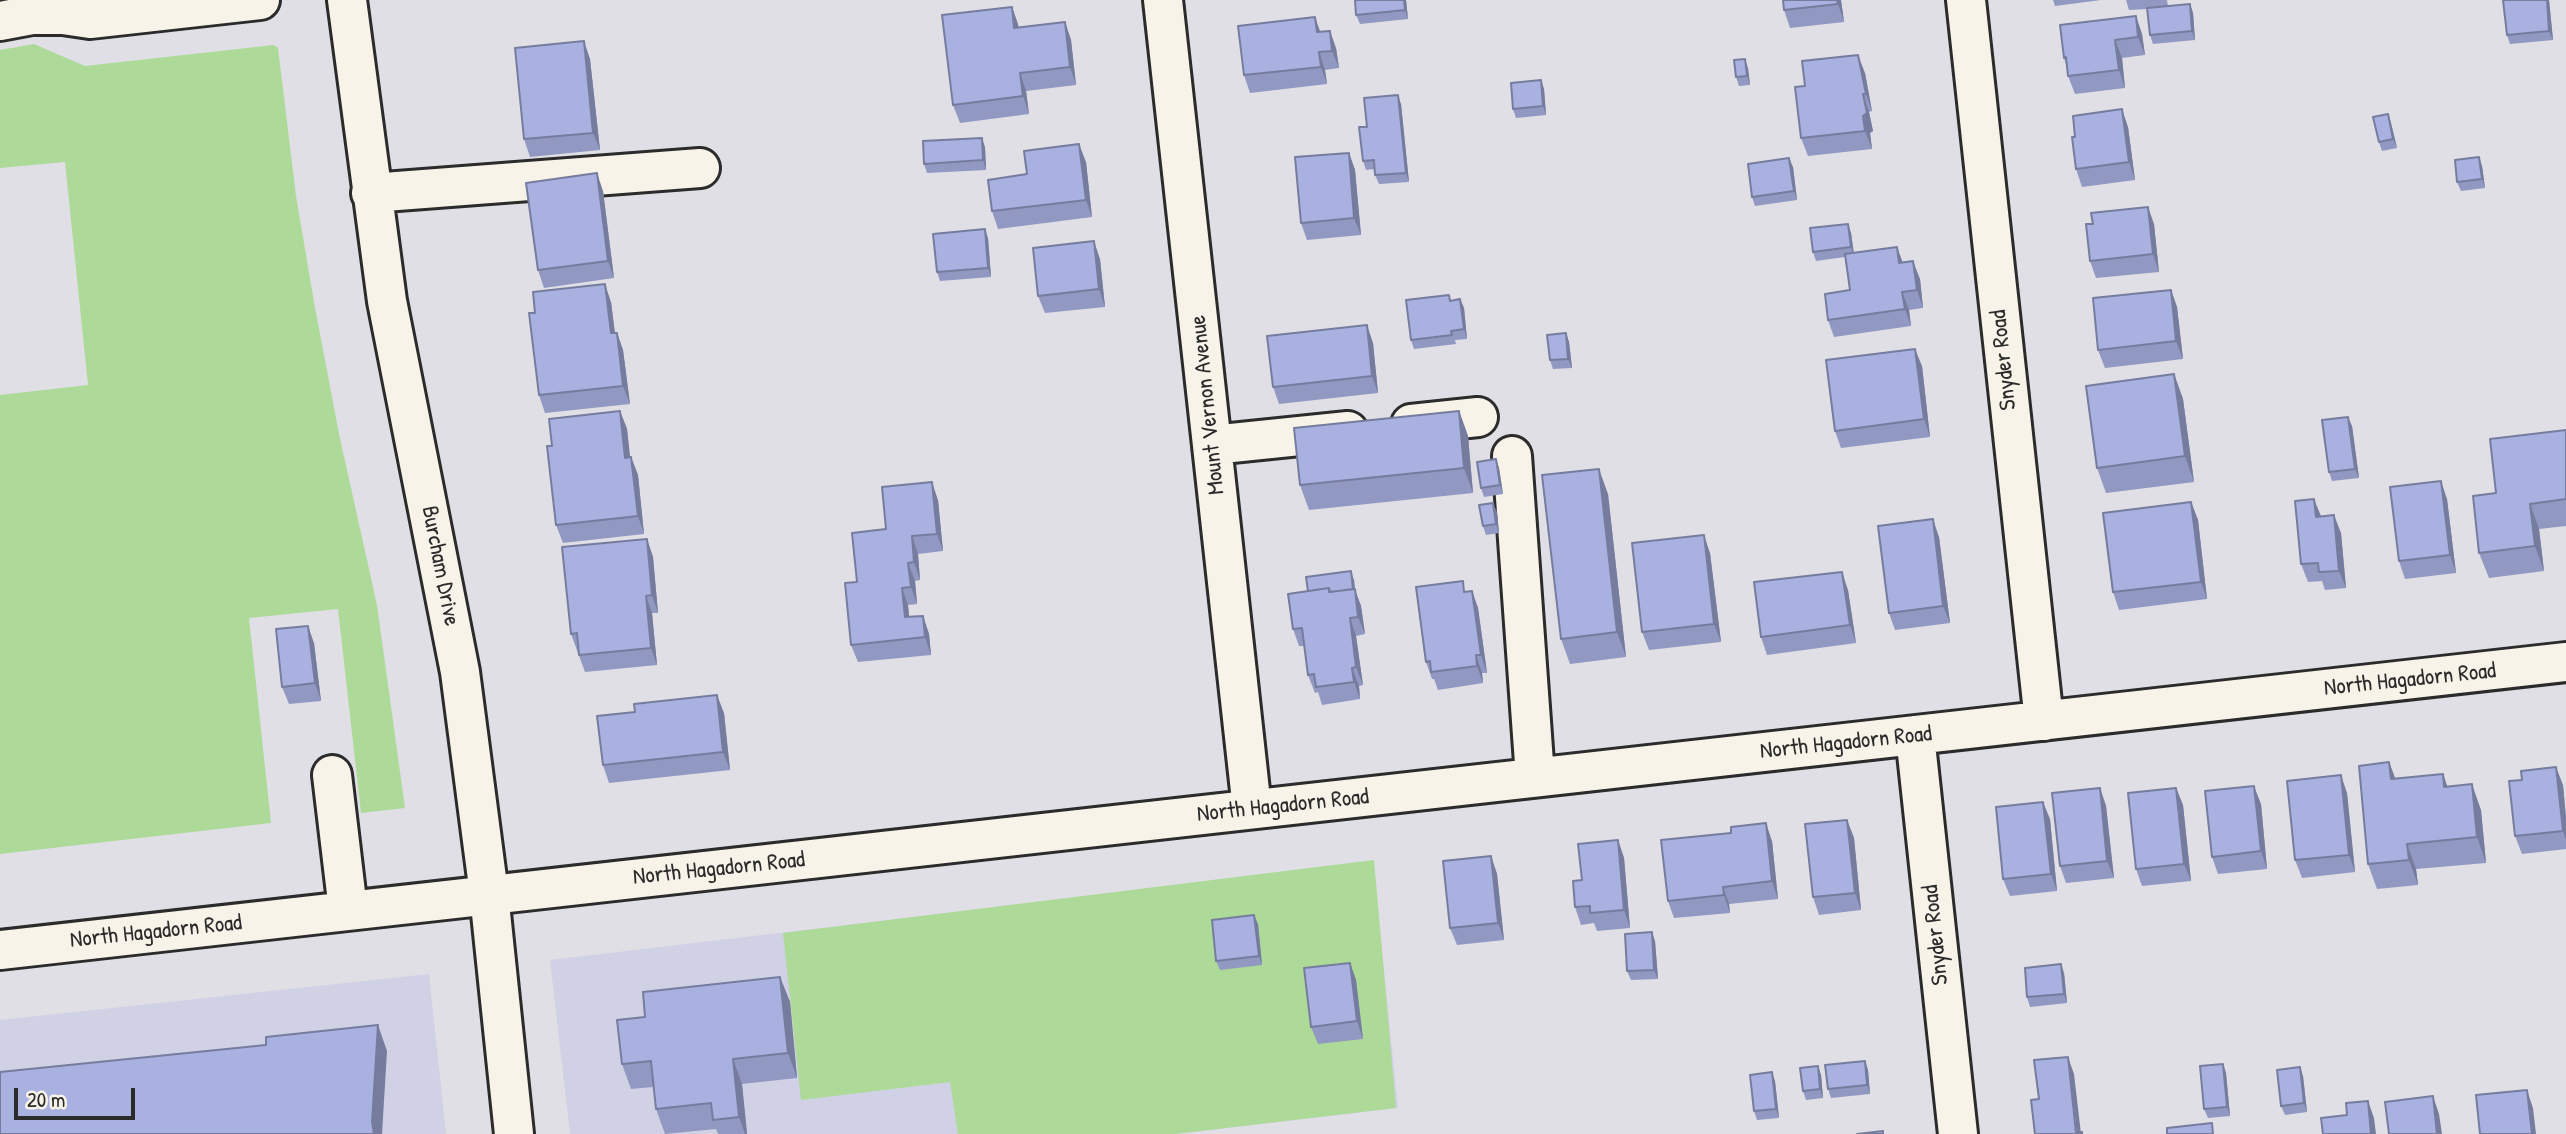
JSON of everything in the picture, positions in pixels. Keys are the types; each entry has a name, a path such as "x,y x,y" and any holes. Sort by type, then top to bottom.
{"street":[{"path":"0,21 32,15 63,15 90,19 260,0"},
{"name":"Burcham Drive","path":"347,0 387,302 460,672 489,894 514,1134"},
{"name":"Mount Vernon Avenue","path":"1163,0 1252,809"},
{"name":"Snyder Road","path":"1966,0 2044,720"},
{"path":"371,193 700,168"},
{"path":"1212,445 1478,417"},
{"path":"1512,456 1535,778"},
{"name":"North Hagadorn Road","path":"0,950 2566,662"},
{"name":"Snyder Road","path":"1915,735 1958,1134"},
{"path":"332,775 348,910"}],"shaded area":[{"path":"1373,863 1398,1108 1177,1134 570,1134 550,960"},
{"path":"429,974 446,1134 0,1134 0,1020"}],"green space":[{"path":"34,44 85,66 274,45 278,48 296,196 339,434 377,605 405,808 361,813 338,609 249,618 271,823 0,854 0,395 88,385 65,162 0,168 0,50"},
{"path":"1374,860 1396,1108 1175,1134 958,1134 950,1082 801,1100 783,933"}],"building":[{"path":"1355,0 1404,0 1405,10 1356,15"},
{"path":"1783,0 1837,0 1838,4 1784,10"},
{"path":"2503,0 2547,0 2549,31 2507,35"},
{"path":"2190,4 2192,31 2150,35 2147,8"},
{"path":"1012,7 1014,28 1065,22 1070,67 1020,73 1023,96 953,105 942,15"},
{"path":"2136,16 2138,37 2115,40 2119,70 2068,76 2060,25"},
{"path":"1315,17 1317,32 1330,31 1332,51 1319,52 1321,67 1244,75 1238,26"},
{"path":"584,41 593,133 524,139 515,48"},
{"path":"1858,55 1866,94 1863,94 1867,113 1863,116 1865,131 1801,138 1795,87 1805,86 1802,61"},
{"path":"1745,59 1747,76 1736,77 1734,60"},
{"path":"1541,80 1543,106 1513,109 1511,83"},
{"path":"1398,95 1406,173 1375,175 1374,160 1363,161 1359,127 1367,127 1364,98"},
{"path":"2122,109 2129,162 2076,169 2072,137 2075,137 2073,116"},
{"path":"2388,114 2393,139 2379,142 2373,117"},
{"path":"982,138 983,160 924,164 923,141"},
{"path":"1079,144 1086,200 992,211 988,180 1027,174 1024,151"},
{"path":"1349,153 1354,218 1301,223 1295,157"},
{"path":"2479,157 2482,179 2457,182 2455,160"},
{"path":"1789,158 1794,191 1752,197 1748,164"},
{"path":"597,173 608,261 538,270 526,183"},
{"path":"2148,207 2153,254 2090,261 2086,224 2093,224 2091,213"},
{"path":"1848,224 1851,247 1813,252 1810,228"},
{"path":"985,229 988,268 937,272 933,234"},
{"path":"1094,241 1099,289 1038,296 1033,248"},
{"path":"1897,247 1899,263 1913,261 1917,290 1902,292 1905,309 1828,320 1825,294 1850,290 1845,254"},
{"path":"605,284 611,333 617,333 623,386 539,395 529,313 535,313 533,292"},
{"path":"2171,290 2176,341 2098,350 2093,298"},
{"path":"1449,295 1450,301 1460,299 1464,329 1451,331 1452,335 1411,340 1406,300"},
{"path":"1367,325 1372,376 1273,387 1267,336"},
{"path":"1566,333 1568,359 1550,360 1547,335"},
{"path":"1915,349 1924,419 1835,431 1826,360"},
{"path":"2174,374 2185,456 2097,468 2086,386"},
{"path":"620,411 625,458 631,457 638,516 556,525 547,446 552,446 549,419"},
{"path":"1459,411 1464,468 1300,485 1294,428"},
{"path":"2348,417 2355,469 2329,472 2322,420"},
{"path":"2566,430 2566,499 2530,504 2535,546 2479,553 2473,496 2496,493 2490,439"},
{"path":"1496,459 1500,485 1481,488 1477,462"},
{"path":"1599,469 1617,632 1561,639 1542,475"},
{"path":"2441,481 2450,555 2399,561 2390,487"},
{"path":"932,482 937,534 912,536 914,562 908,563 911,587 902,588 905,617 923,616 925,637 851,645 845,583 857,582 852,533 886,529 882,487"},
{"path":"2314,499 2316,517 2334,515 2339,571 2319,572 2318,563 2301,564 2295,501"},
{"path":"2191,502 2201,582 2113,592 2103,513"},
{"path":"1493,503 1496,524 1483,526 1479,505"},
{"path":"1933,519 1943,606 1889,613 1878,526"},
{"path":"1704,535 1714,624 1642,632 1632,543"},
{"path":"647,539 652,595 646,596 651,648 579,655 577,633 571,634 562,547"},
{"path":"1351,571 1353,589 1308,591 1306,577"},
{"path":"1842,572 1850,625 1761,637 1754,582"},
{"path":"1463,581 1464,592 1472,591 1481,655 1476,655 1477,666 1431,672 1430,661 1426,662 1416,587"},
{"path":"1329,588 1329,592 1355,589 1358,617 1350,618 1356,667 1352,668 1354,682 1316,687 1314,674 1308,675 1302,628 1293,629 1288,594"},
{"path":"308,626 315,683 282,687 276,629"},
{"path":"717,695 723,752 603,765 597,716 635,712 634,704"},
{"path":"2389,762 2391,779 2443,774 2444,787 2472,784 2477,837 2407,844 2409,860 2368,864 2359,766"},
{"path":"2556,767 2563,831 2515,836 2509,781 2522,780 2521,771"},
{"path":"2341,775 2349,855 2295,860 2287,781"},
{"path":"2254,786 2261,851 2212,857 2205,791"},
{"path":"2100,788 2107,861 2060,866 2052,793"},
{"path":"2176,788 2184,864 2136,869 2128,793"},
{"path":"2043,802 2051,874 2003,879 1996,807"},
{"path":"1847,820 1855,893 1813,897 1805,824"},
{"path":"1766,823 1772,881 1723,887 1724,895 1668,901 1661,840 1731,833 1731,827"},
{"path":"1618,840 1624,910 1590,913 1590,906 1575,907 1573,881 1582,880 1578,844"},
{"path":"1491,856 1498,923 1450,928 1443,861"},
{"path":"1254,915 1259,956 1216,961 1212,920"},
{"path":"1652,932 1654,970 1627,971 1625,934"},
{"path":"1350,963 1357,1021 1311,1027 1304,968"},
{"path":"2061,964 2064,994 2027,997 2025,968"},
{"path":"780,977 788,1053 733,1059 739,1117 713,1120 711,1103 656,1109 651,1061 622,1064 617,1020 645,1017 643,992"},
{"path":"378,1025 372,1122 374,1134 0,1134 0,1072 266,1045 266,1037"},
{"path":"2068,1057 2076,1133 2082,1134 2035,1134 2031,1100 2039,1099 2034,1060"},
{"path":"1865,1061 1867,1085 1828,1089 1825,1065"},
{"path":"2223,1064 2227,1107 2204,1109 2200,1066"},
{"path":"1818,1066 1820,1089 1803,1091 1800,1068"},
{"path":"2300,1067 2304,1103 2281,1106 2277,1070"},
{"path":"1772,1072 1776,1109 1754,1111 1750,1075"},
{"path":"2527,1090 2532,1134 2480,1134 2476,1095"},
{"path":"2433,1096 2437,1134 2389,1134 2385,1102"},
{"path":"2368,1101 2371,1134 2323,1134 2321,1118 2347,1115 2346,1103"},
{"path":"2212,1123 2213,1134 2167,1134 2167,1128"},
{"path":"1883,1131 1883,1134 1857,1134"}]}
